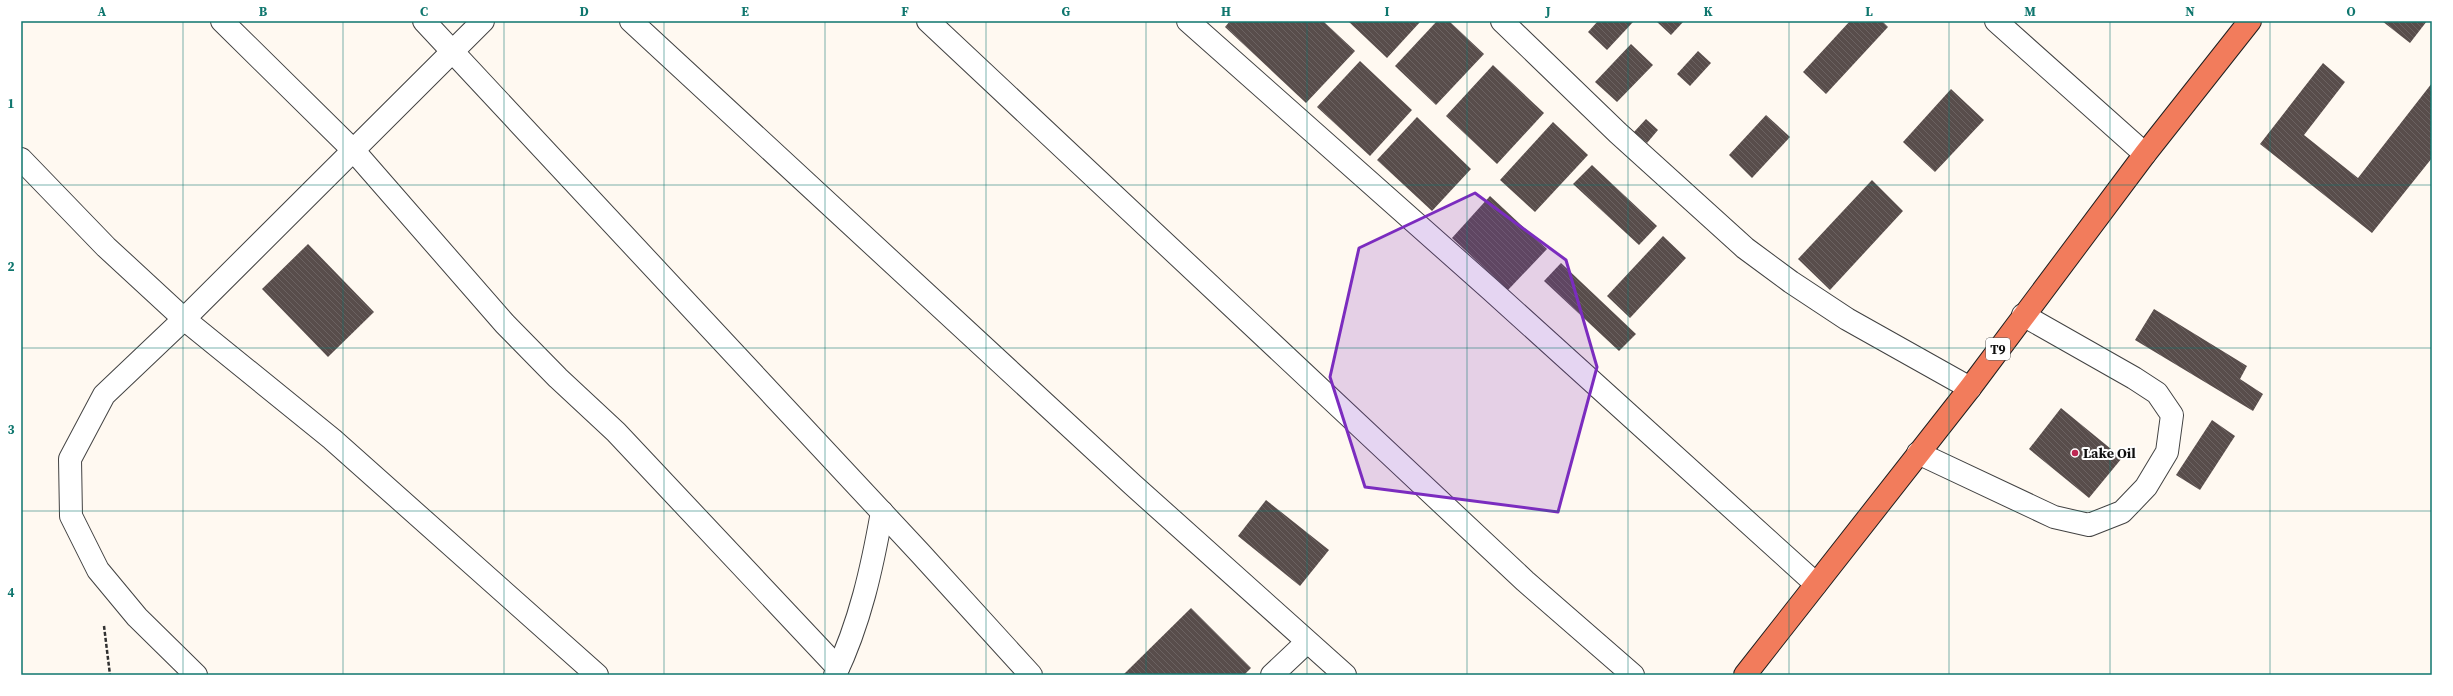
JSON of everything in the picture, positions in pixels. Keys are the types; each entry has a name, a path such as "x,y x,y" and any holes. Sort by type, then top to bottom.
{"highway":[{"name":"T9","path":"1745,675 1970,388 2023,315 2145,154 2250,21"}],"street":[{"path":"222,21 354,151 505,324 558,378 616,432 837,672 862,608 874,557 882,512"},
{"path":"424,21 882,512 1031,675"},
{"path":"196,675 137,617 98,570 71,516 70,459 104,395 184,319 354,151 482,21"},
{"path":"631,21 1133,486 1345,675"},
{"path":"928,21 1525,581 1633,675"},
{"path":"1188,21 1490,289 1816,584"},
{"path":"1502,21 1618,133 1745,248 1791,282 1847,319 1970,388"},
{"path":"1996,21 2145,154"},
{"path":"21,159 106,247 184,319 332,439 597,675"},
{"path":"1918,453 2054,517 2089,525 2122,512 2146,488 2167,452 2172,415 2157,394 2134,378 2023,315"},
{"path":"1272,675 1307,642"}],"highlighted area":[{"path":"1475,193 1566,260 1597,367 1558,512 1365,487 1330,377 1359,248"}],"building":[{"path":"1230,21 1323,21 1355,51 1306,103 1225,27"},
{"path":"1348,21 1421,21 1387,58"},
{"path":"1437,21 1449,21 1484,54 1436,105 1395,66"},
{"path":"1598,21 1634,21 1607,50 1588,32"},
{"path":"1656,21 1684,21 1671,35"},
{"path":"1850,21 1882,21 1888,27 1826,94 1803,72"},
{"path":"2382,21 2427,21 2410,43"},
{"path":"1631,44 1653,65 1617,102 1595,82"},
{"path":"1698,51 1711,63 1690,86 1677,74"},
{"path":"1360,61 1412,110 1370,156 1317,107"},
{"path":"2323,63 2345,82 2304,135 2358,178 2432,83 2432,158 2372,233 2260,144"},
{"path":"1493,65 1544,113 1497,164 1446,116"},
{"path":"1951,89 1984,120 1935,172 1903,142"},
{"path":"1766,115 1790,137 1752,178 1729,155"},
{"path":"1417,117 1471,169 1432,211 1377,160"},
{"path":"1646,119 1658,130 1647,143 1634,132"},
{"path":"1553,122 1588,155 1535,212 1500,180"},
{"path":"1592,165 1657,226 1639,245 1573,184"},
{"path":"1872,180 1903,211 1830,290 1798,259"},
{"path":"1490,196 1547,249 1508,290 1452,238"},
{"path":"1663,236 1686,258 1630,318 1607,296"},
{"path":"308,244 374,312 328,357 262,289"},
{"path":"1561,263 1636,334 1619,351 1544,281"},
{"path":"2154,309 2247,366 2240,379 2263,394 2253,411 2135,340"},
{"name":"Lake Oil","path":"2061,408 2122,458 2089,498 2029,449"},
{"path":"2212,420 2235,436 2200,490 2176,475"},
{"path":"1266,500 1329,550 1300,586 1238,536"},
{"path":"1191,608 1251,668 1244,675 1123,675"}],"place":[{"name":"Lake Oil","path":"2075,453"}]}
